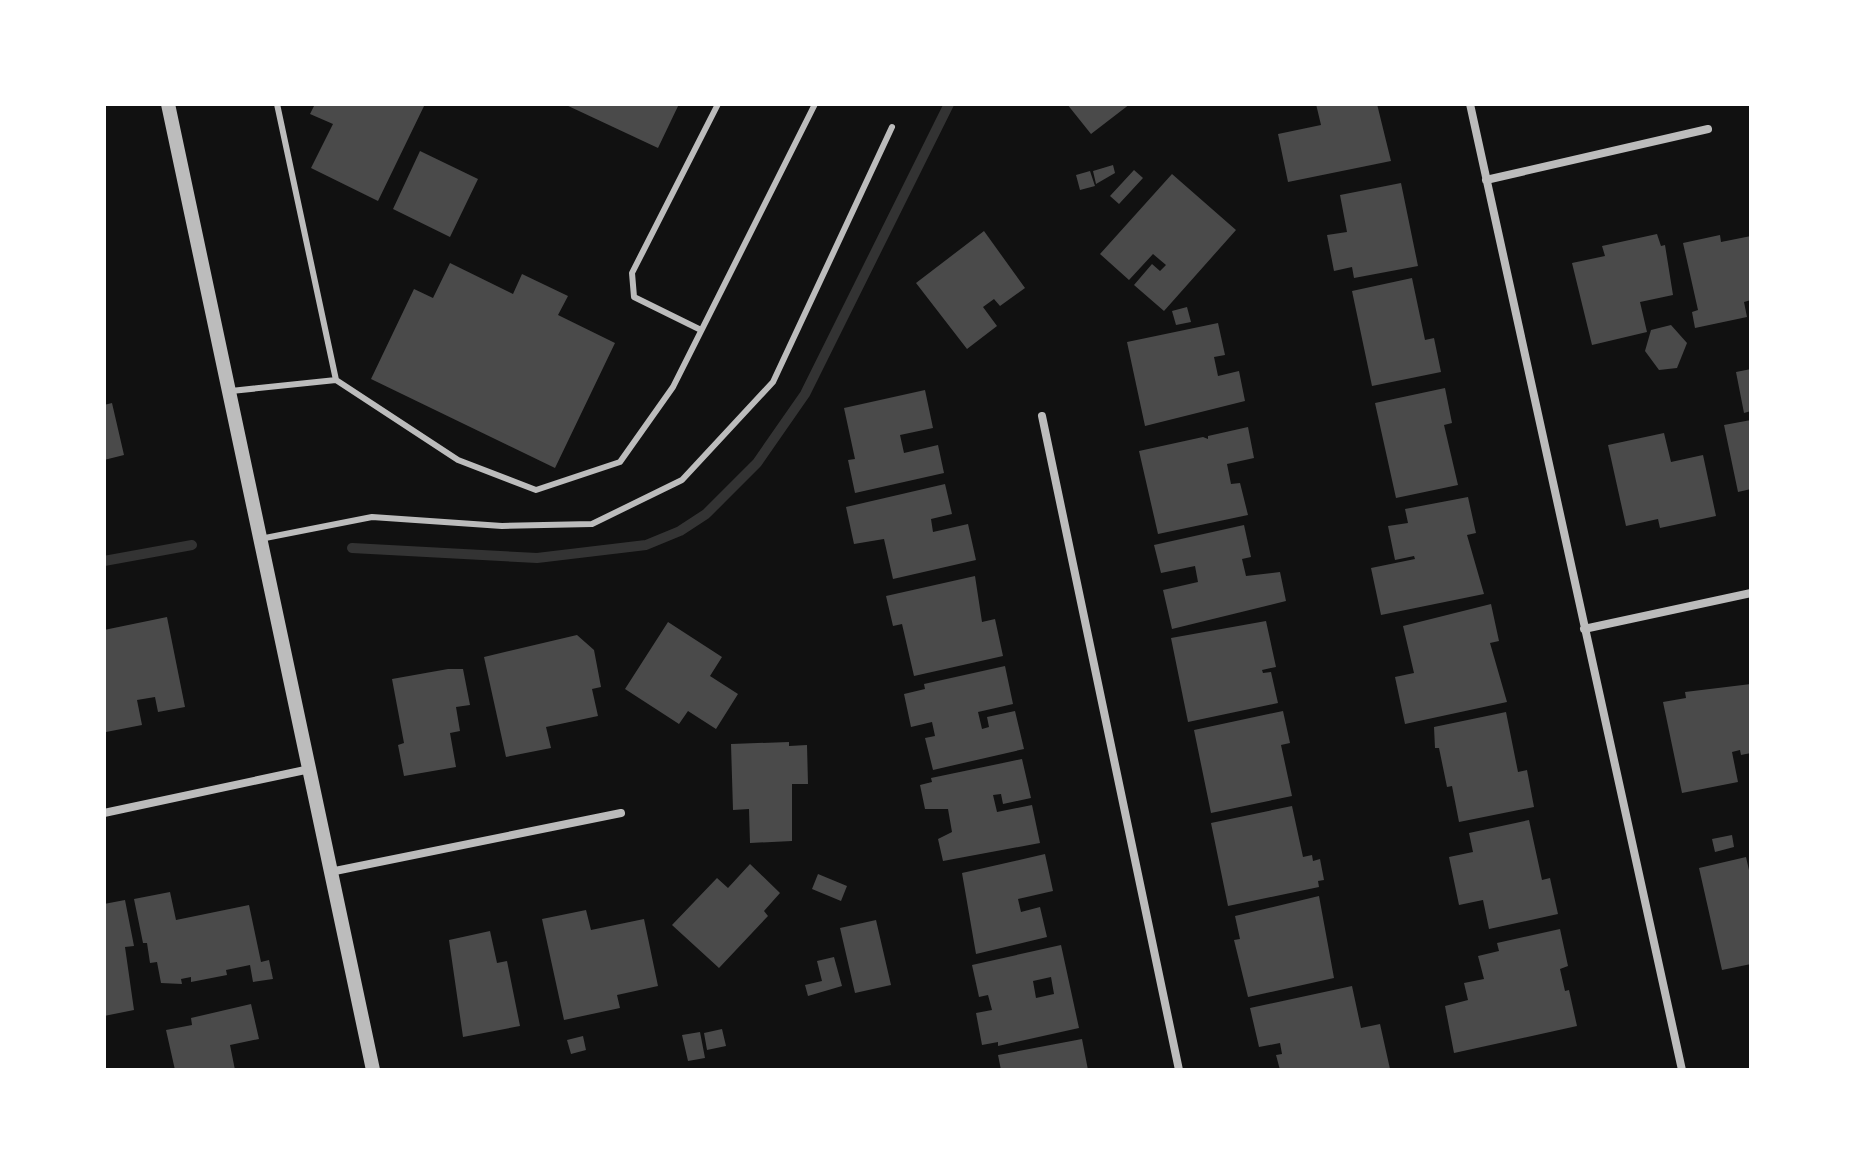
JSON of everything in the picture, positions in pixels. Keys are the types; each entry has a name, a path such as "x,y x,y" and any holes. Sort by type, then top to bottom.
{"street":[{"path":"168,104 373,1070"},
{"path":"1470,104 1682,1070"},
{"path":"1486,180 1708,129"},
{"path":"1042,416 1179,1070"},
{"path":"1584,629 1751,593"},
{"path":"104,813 310,769"},
{"path":"330,872 621,813"}],"lane":[{"path":"277,104 336,380"},
{"path":"701,330 634,297 632,273 718,104"},
{"path":"228,391 336,380 458,460 536,490 620,462 673,387 815,104"},
{"path":"260,539 372,517 502,526 592,524 682,480 773,382 892,127"}],"building":[{"path":"315,104 425,104 378,201 311,168 333,124 310,114"},
{"path":"564,104 679,104 658,148"},
{"path":"1067,104 1130,104 1091,134"},
{"path":"1316,104 1377,104 1391,161 1288,182 1278,134 1321,125"},
{"path":"420,151 478,179 450,237 393,209"},
{"path":"1113,165 1115,173 1096,184 1093,171"},
{"path":"1134,170 1143,178 1119,204 1110,196"},
{"path":"1090,171 1095,186 1080,190 1076,175"},
{"path":"1172,174 1236,230 1164,311 1134,285 1152,264 1160,271 1166,265 1153,254 1129,280 1100,254"},
{"path":"1401,183 1418,266 1354,278 1352,267 1334,271 1327,235 1347,232 1340,195"},
{"path":"984,231 1025,288 1000,306 994,299 983,307 997,326 967,349 916,283"},
{"path":"1657,234 1661,246 1665,245 1673,295 1640,302 1647,332 1592,345 1572,263 1605,256 1602,246"},
{"path":"1720,235 1721,242 1751,236 1751,300 1744,302 1747,317 1695,328 1692,312 1698,310 1683,243"},
{"path":"450,263 513,294 522,274 568,296 558,315 615,343 555,468 371,379 414,289 433,298"},
{"path":"1412,278 1425,340 1434,338 1441,372 1372,386 1352,291"},
{"path":"1187,307 1191,322 1176,325 1172,311"},
{"path":"1218,323 1225,355 1214,357 1218,376 1239,371 1245,401 1145,426 1127,342"},
{"path":"1671,325 1687,343 1677,368 1659,370 1645,351 1651,330"},
{"path":"1751,369 1751,411 1744,413 1736,372"},
{"path":"1445,388 1452,423 1444,425 1458,485 1396,498 1375,403"},
{"path":"925,390 933,428 900,435 904,453 938,445 944,473 855,493 848,460 855,459 844,408"},
{"path":"112,403 124,455 104,460 104,405"},
{"path":"1751,420 1751,489 1738,492 1724,425"},
{"path":"1248,427 1254,458 1227,464 1231,484 1240,483 1248,515 1158,534 1139,451 1203,437 1208,439 1208,436"},
{"path":"1664,433 1671,462 1703,455 1716,516 1660,528 1658,519 1626,526 1608,445"},
{"path":"945,484 952,514 931,519 933,532 968,524 976,560 893,579 884,539 854,544 846,507"},
{"path":"1468,497 1476,533 1467,535 1484,594 1381,615 1371,568 1415,559 1414,556 1395,560 1388,526 1408,523 1405,509"},
{"path":"1244,525 1251,557 1242,559 1246,576 1280,572 1286,601 1172,629 1163,590 1198,582 1195,566 1161,573 1154,545"},
{"path":"975,576 982,622 995,619 1003,656 914,676 902,624 893,626 886,596"},
{"path":"1491,604 1499,641 1490,643 1507,702 1405,724 1395,677 1414,673 1403,626"},
{"path":"167,617 185,707 158,712 155,697 137,700 142,725 106,732 104,630"},
{"path":"1266,621 1276,667 1262,670 1263,673 1271,672 1278,703 1188,722 1171,638"},
{"path":"668,622 722,657 710,676 738,694 716,729 688,711 679,724 625,689"},
{"path":"577,635 594,650 601,687 592,689 598,716 546,727 551,748 506,757 484,657"},
{"path":"1005,666 1013,704 978,712 982,729 989,727 987,717 1015,711 1024,749 933,770 925,738 935,736 932,722 911,727 904,694 925,689 924,684"},
{"path":"463,669 470,705 456,707 460,731 450,733 456,767 404,776 398,745 404,743 392,679"},
{"path":"1751,684 1751,753 1741,755 1740,750 1732,752 1738,782 1682,793 1663,702 1686,698 1685,692"},
{"path":"1283,711 1290,743 1281,745 1292,796 1211,813 1194,730"},
{"path":"1506,712 1518,772 1527,770 1534,807 1459,822 1452,786 1447,787 1439,748 1435,748 1434,727"},
{"path":"789,742 789,746 807,745 808,784 792,784 792,841 750,843 749,809 733,810 731,744"},
{"path":"1022,759 1031,798 1003,804 1001,794 993,795 997,812 1032,805 1040,843 943,861 938,839 952,832 948,809 925,809 920,785 932,782 931,778"},
{"path":"1292,806 1303,857 1312,855 1313,861 1320,859 1324,880 1318,881 1319,887 1228,906 1211,823"},
{"path":"1529,820 1542,880 1550,878 1558,914 1489,929 1483,900 1459,905 1449,857 1473,852 1469,833"},
{"path":"1732,835 1734,847 1715,852 1712,839"},
{"path":"1045,854 1053,891 1018,899 1021,912 1040,907 1047,937 976,954 962,873"},
{"path":"1746,857 1751,879 1751,964 1722,970 1699,868"},
{"path":"750,864 780,893 764,911 768,916 719,968 672,925 717,878 728,888"},
{"path":"818,874 847,886 841,901 812,889"},
{"path":"170,892 176,920 249,905 261,962 269,960 273,979 253,982 250,965 226,970 227,975 191,982 191,977 181,979 182,984 161,983 157,962 150,963 147,943 143,943 134,899"},
{"path":"1319,896 1334,978 1248,997 1234,940 1240,939 1235,916"},
{"path":"125,900 134,946 125,947 134,1010 104,1016 104,904"},
{"path":"586,910 591,930 644,919 658,986 617,995 620,1008 564,1020 542,919"},
{"path":"876,920 891,985 855,993 840,928"},
{"path":"1560,929 1568,966 1560,969 1565,991 1569,990 1577,1026 1454,1053 1445,1006 1468,1000 1464,983 1484,979 1478,956 1499,951 1497,943"},
{"path":"490,931 497,963 507,961 520,1026 463,1037 449,940"},
{"path":"1061,945 1079,1028 998,1046 998,1042 982,1045 976,1013 992,1010 988,995 979,997 972,965","holes":["1051,977 1054,994 1036,998 1033,981"]},
{"path":"834,957 842,986 808,996 805,985 822,981 817,961"},
{"path":"1352,986 1361,1028 1380,1024 1390,1069 1280,1070 1276,1055 1282,1054 1280,1043 1259,1047 1250,1008"},
{"path":"251,1004 259,1039 230,1045 235,1070 175,1070 166,1030 192,1025 191,1018"},
{"path":"722,1029 726,1046 707,1050 704,1033"},
{"path":"700,1032 705,1058 688,1061 682,1035"},
{"path":"583,1036 586,1050 571,1054 567,1040"},
{"path":"1082,1039 1088,1070 1001,1070 998,1055"}],"waterway":[{"path":"352,548 537,558 646,545 680,531 706,514 757,463 805,394 949,104"},
{"path":"104,561 192,545"}]}
